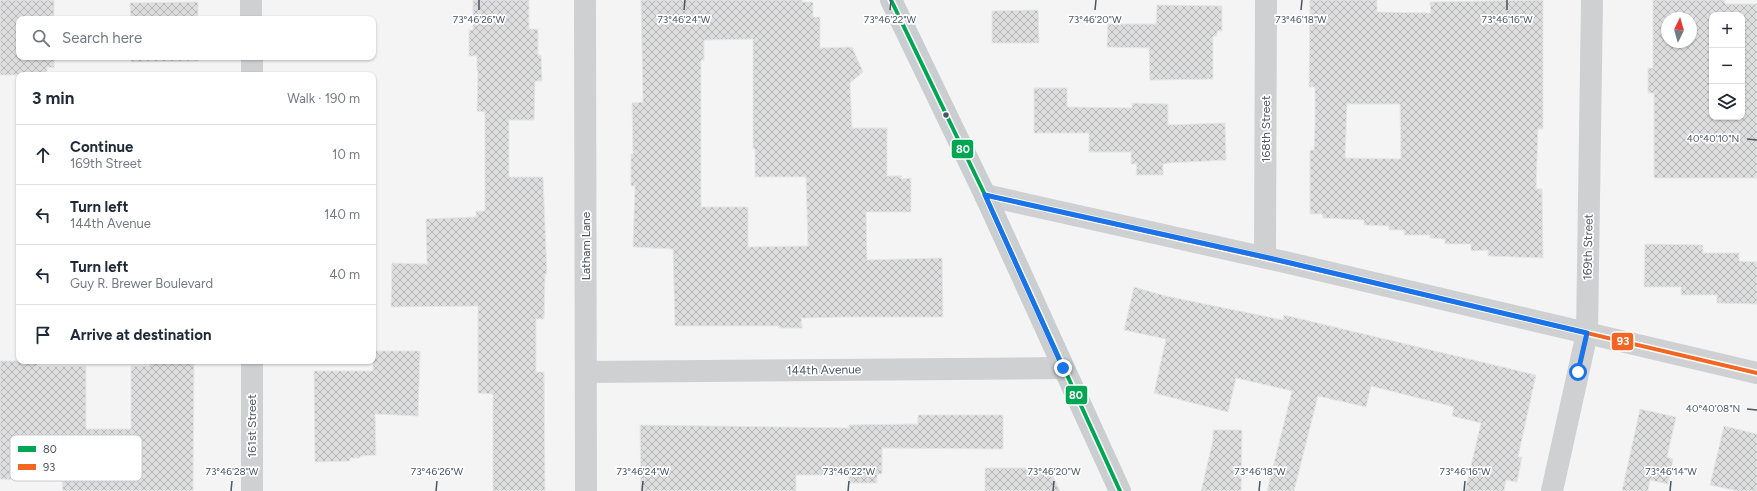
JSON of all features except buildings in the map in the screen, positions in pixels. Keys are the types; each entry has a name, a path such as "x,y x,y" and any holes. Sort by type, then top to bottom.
{"main road":[{"path":"891,0 985,195 1120,491"}],"street":[{"path":"252,0 252,16"},
{"name":"Latham Lane","path":"585,0 586,491"},
{"name":"168th Street","path":"1265,257 1266,0"},
{"name":"169th Street","path":"1552,491 1587,333 1592,0"},
{"path":"252,60 252,72"},
{"path":"985,195 1265,257 1757,373"},
{"name":"161st Street","path":"252,364 252,491"},
{"name":"144th Avenue","path":"586,372 1063,368"}],"transit line":[{"name":"80","path":"891,0 985,195 1120,491"},
{"name":"93","path":"985,195 1289,263 1757,373"}],"route":[{"path":"1063,368 985,195 1265,257 1587,333 1578,372"}]}
